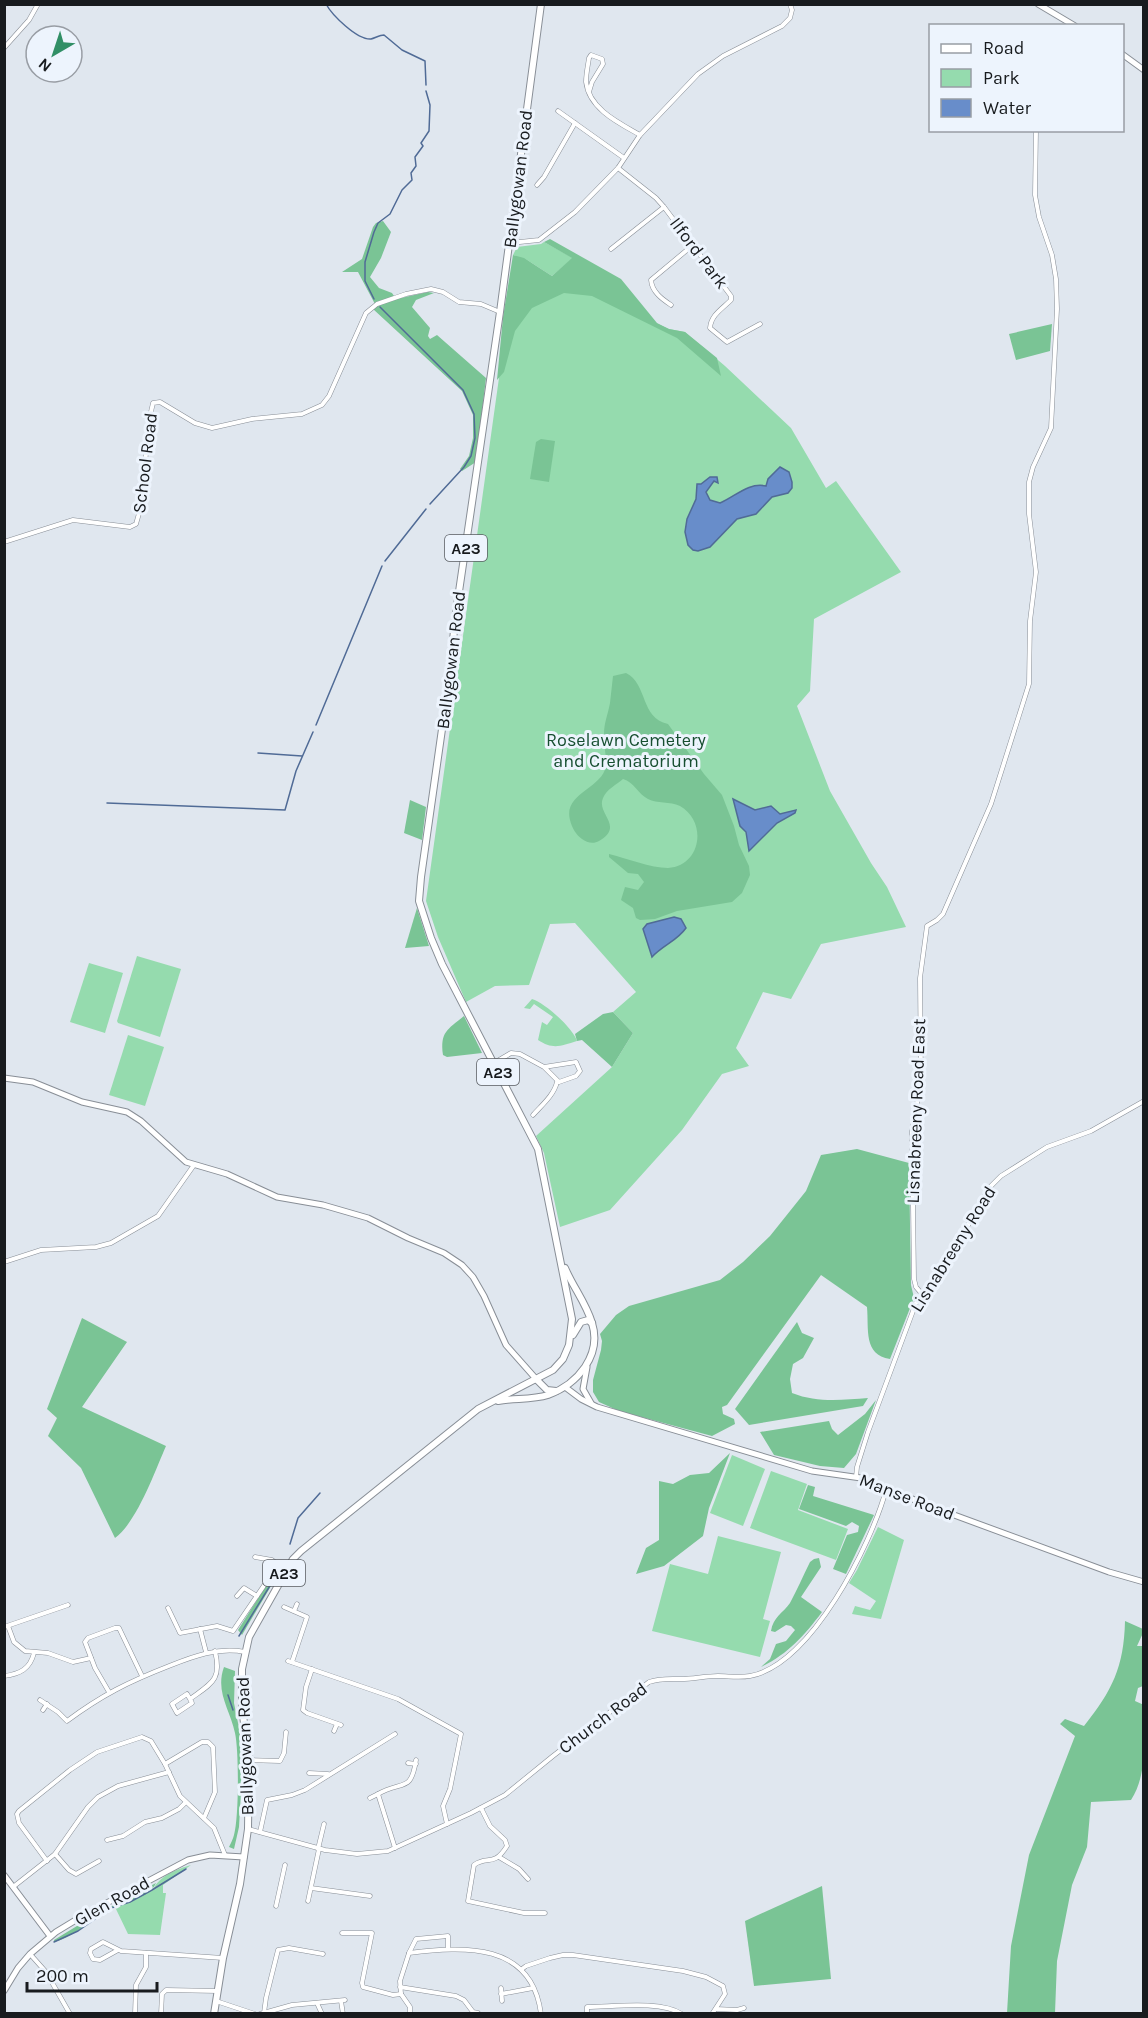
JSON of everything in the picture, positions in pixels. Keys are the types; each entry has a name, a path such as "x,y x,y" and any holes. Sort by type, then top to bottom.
{"main road":[{"name":"Ballygowan Road","path":"214,2013 248,1828 249,1760 241,1685 249,1636 262,1610 293,1559 301,1551 478,1409 553,1370 563,1359 570,1341 572,1319 538,1149 442,964 419,901 431,797 451,668 456,612 500,312 541,4"},
{"name":"Ballygowan Road","path":"489,1404 511,1399 540,1397 557,1391 577,1377 588,1363 593,1350 592,1323 569,1278 560,1254"},
{"name":"A23","path":"570,1341 581,1322 588,1320 592,1323"},
{"path":"539,1378 547,1390 557,1391"}],"street":[{"path":"4,48 29,20 38,4"},
{"path":"509,243 529,242 543,237 575,212 618,168 640,135 707,66 787,22 791,15 790,4"},
{"path":"1038,4 1072,24"},
{"path":"589,92 603,64 602,59 591,55 586,82 589,92 592,99 620,124 640,135"},
{"path":"1124,56 1143,70"},
{"path":"558,111 624,158"},
{"path":"537,185 575,123"},
{"name":"Lisnabreeny Road East","path":"922,1294 916,1287 914,1279 912,1140 921,1081 920,978 924,934 927,926 943,914 987,814 1029,684 1030,621 1036,572 1029,514 1029,490 1033,466 1051,428 1057,309 1052,255 1039,217 1035,195 1036,132"},
{"name":"Ilford Park","path":"618,168 664,207 731,297 729,303 714,317 710,328 728,342 760,324"},
{"path":"611,249 664,207"},
{"path":"671,305 657,294 651,280 693,245"},
{"name":"School Road","path":"4,542 73,520 130,527 136,524 140,510 153,403 160,402 195,423 212,428 252,419 302,414 322,405 329,396 366,313 377,304 406,294 431,289 443,292 459,302 481,304 500,312"},
{"path":"494,1063 512,1053 520,1054 544,1067 557,1082"},
{"path":"544,1067 576,1062 580,1071 576,1076 557,1082"},
{"path":"4,1078 33,1082 82,1102 127,1112 141,1120 181,1159 194,1165 227,1174 277,1197 322,1204 368,1218 454,1259 467,1269 479,1286 506,1345 528,1372 539,1378"},
{"path":"533,1115 547,1100 557,1082"},
{"name":"Lisnabreeny Road","path":"856,1477 857,1467 871,1425 910,1317 922,1294 947,1263 995,1181 1047,1147 1091,1131 1143,1101"},
{"path":"4,1262 41,1250 96,1248 111,1243 158,1216 194,1165"},
{"path":"588,1363 583,1379 583,1389 587,1399 597,1407"},
{"name":"Manse Road","path":"565,1387 597,1407 812,1471 856,1477 1109,1572 1143,1582"},
{"name":"Church Road","path":"248,1828 318,1849 368,1854 395,1848 481,1808 508,1792 649,1682 661,1679 750,1676 776,1664 797,1650 858,1562 870,1537 886,1490"},
{"path":"168,1608 180,1633 217,1626 233,1631 278,1565 272,1560 255,1557"},
{"path":"237,1596 244,1588 257,1596"},
{"path":"294,1611 297,1604"},
{"path":"68,1605 6,1626 17,1646 25,1651 48,1653 78,1662 91,1658"},
{"path":"284,1607 307,1617 290,1661 398,1699 461,1734 450,1789 442,1806 447,1824"},
{"path":"109,1692 91,1658 85,1642 88,1638 119,1628 142,1676"},
{"path":"200,1629 206,1652"},
{"path":"190,1699 214,1681 218,1663 215,1651"},
{"path":"40,1700 67,1721 109,1692 142,1676 206,1652 245,1652"},
{"path":"4,1676 14,1675 27,1668 34,1653"},
{"path":"312,1669 306,1687 303,1710 339,1725 334,1731"},
{"path":"187,1694 190,1699 192,1703 177,1713 172,1704 187,1694"},
{"path":"43,1710 46,1704"},
{"path":"249,1760 280,1761 284,1753 286,1732"},
{"path":"260,1832 267,1800 299,1793 395,1734"},
{"path":"47,1861 17,1819 21,1808 97,1752 142,1737 148,1739 165,1764 185,1803 214,1828 225,1855"},
{"path":"165,1764 202,1742 208,1742 213,1747 215,1792 204,1818"},
{"path":"370,1798 410,1782 414,1776 416,1762 408,1763"},
{"path":"13,1887 55,1854 88,1807 98,1797 118,1786 170,1772"},
{"path":"309,1773 329,1773"},
{"path":"378,1794 395,1848"},
{"path":"107,1840 123,1836 145,1822 162,1818 185,1803"},
{"path":"481,1808 489,1826 506,1842 507,1846 499,1857 490,1862 477,1862 474,1865 468,1904 524,1913 545,1913"},
{"path":"308,1901 324,1824"},
{"path":"55,1854 69,1871 76,1874 99,1861"},
{"name":"Glen Road","path":"4,1991 18,1968 50,1936 176,1865 200,1857 225,1855 244,1857"},
{"path":"499,1857 519,1869 528,1879"},
{"path":"276,1906 285,1865"},
{"path":"4,1875 50,1936"},
{"path":"311,1888 370,1896"},
{"path":"342,1933 380,1934"},
{"path":"372,1934 363,1987 393,1995 401,1994"},
{"path":"410,2013 410,2007 401,1994 400,1988 403,1968 416,1939 448,1936 448,1949"},
{"path":"118,1950 100,1960 93,1959 90,1953 91,1949 102,1942 118,1950 223,1958"},
{"path":"323,1954 289,1948 278,1950 262,2013 280,2011 292,2005 343,2001 343,2013"},
{"path":"409,1953 448,1949 492,1952 516,1963 522,1970 534,1988 541,2013"},
{"path":"135,2013 136,1985 146,1967 146,1953"},
{"path":"30,1954 46,1972 70,2013"},
{"path":"522,1970 563,1955 683,1971 706,1977 723,1986 725,1995 712,2013"},
{"path":"400,1988 456,1996 464,2000 473,2012 478,2013"},
{"path":"501,1988 502,2001"},
{"path":"501,1994 534,1988"},
{"path":"161,2013 162,1994 166,1990 218,1991"},
{"path":"216,2001 255,2013"},
{"path":"317,2002 322,2013"},
{"path":"586,2013 587,2007 647,2006 667,2008 682,2013"},
{"path":"716,2008 737,2010 744,2008"}],"green space":[{"path":"383,221 391,232 381,258 370,277 379,288 392,293 396,299 428,292 434,293 416,300 412,307 430,328 428,336 430,339 437,335 486,378 476,462 462,471 460,469 469,456 473,438 473,415 462,391 373,309 376,306 358,272 342,272 362,259 373,227 376,223"},
{"path":"550,239 621,279 657,323 669,329 685,332 717,358 721,376 677,338 592,296 564,293 532,308 515,331 504,372 497,380 503,317 513,255 524,258 552,276 572,258 544,242"},
{"name":"Roselawn Cemetery and Crematorium","path":"544,242 573,258 552,276 524,258 551,277 669,329 685,332 725,366 791,428 826,488 836,481 901,572 814,619 810,691 797,706 830,791 887,887 906,927 821,944 791,999 763,992 736,1048 749,1066 722,1074 682,1130 610,1210 560,1227 544,1153 536,1136 612,1067 633,1033 613,1012 636,992 575,923 550,924 529,985 495,986 466,1002 438,937 426,901 516,256 513,255 517,247"},
{"path":"1052,324 1050,351 1016,360 1009,334"},
{"path":"541,439 555,441 549,482 530,479 536,442"},
{"path":"626,673 638,685 653,715 659,721 668,724 722,795 739,845 749,866 750,875 742,893 732,902 677,911 655,919 636,918 633,908 621,900 625,887 638,890 644,882 638,874 628,873 609,857 609,854 646,865 668,868 688,860 694,852 697,832 695,822 680,806 648,799 623,779 603,798 603,809 610,825 606,836 597,842 588,842 580,837 573,828 569,811 572,803 598,780 606,766 604,730 613,676"},
{"path":"410,800 426,807 422,840 404,833"},
{"path":"417,908 429,946 405,948"},
{"path":"137,956 181,969 160,1037 117,1021"},
{"path":"89,963 123,973 105,1033 70,1022"},
{"path":"532,999 544,1005 558,1017 577,1041 562,1046 553,1046 538,1040 542,1022 547,1025 553,1017 534,1004 530,1009 524,1008"},
{"path":"613,1012 633,1033 612,1067 582,1040 577,1041 575,1034 603,1014"},
{"path":"464,1016 482,1053 447,1057 443,1055 444,1036 449,1028"},
{"path":"128,1035 164,1047 145,1106 109,1095"},
{"path":"857,1149 909,1163 911,1285 914,1298 890,1359 881,1357 871,1347 867,1307 821,1275 727,1405 722,1407 723,1414 734,1419 735,1424 712,1436 619,1411 599,1402 593,1392 593,1380 601,1350 600,1334 616,1315 629,1306 720,1280 770,1236 806,1191 821,1155"},
{"path":"82,1318 127,1342 82,1407 166,1446 138,1508 115,1538 81,1468 48,1436 57,1418 47,1409"},
{"path":"797,1322 802,1333 814,1338 803,1358 793,1364 790,1379 792,1393 820,1400 868,1398 863,1406 749,1425 735,1409"},
{"path":"876,1400 856,1454 844,1468 820,1466 774,1455 760,1432 829,1421 832,1429 838,1435 865,1414"},
{"path":"730,1453 709,1508 703,1536 664,1566 636,1574 646,1548 659,1540 659,1481 673,1484 690,1475 709,1473"},
{"path":"732,1455 765,1469 743,1526 710,1513"},
{"path":"771,1471 807,1484 798,1510 848,1529 836,1560 750,1528"},
{"path":"808,1485 815,1487 813,1496 874,1515 846,1574 833,1569 847,1535 858,1532 859,1526 852,1522 846,1526 799,1509"},
{"path":"878,1527 904,1540 881,1619 852,1614 855,1606 870,1610 876,1601 849,1583"},
{"path":"718,1536 781,1552 763,1619 770,1621 760,1657 652,1631 670,1564 708,1574"},
{"path":"819,1558 821,1567 801,1597 822,1612 795,1644 761,1667 770,1659 776,1644 786,1641 795,1630 786,1625 775,1632 771,1631 776,1619 790,1603 810,1562"},
{"path":"281,1562 284,1564 242,1635 238,1630"},
{"path":"1125,1621 1143,1629 1137,1646 1144,1646 1143,1686 1138,1688 1135,1701 1144,1705 1144,1755 1140,1779 1131,1800 1091,1802 1087,1847 1072,1885 1057,1961 1055,2013 1007,2013 1011,1946 1029,1855 1075,1736 1060,1724 1065,1719 1084,1726 1109,1690 1119,1665"},
{"path":"224,1667 235,1671 234,1703 240,1733 242,1774 239,1827 234,1849 229,1847 236,1826 237,1754 233,1724 222,1693"},
{"path":"191,1865 163,1885 163,1893 166,1893 160,1935 128,1934 115,1907 153,1890 164,1877"},
{"path":"156,1883 143,1896 112,1908 70,1936 54,1942 95,1915"},
{"path":"822,1886 831,1979 754,1986 745,1921"}],"water":[{"path":"780,467 789,472 792,488 788,493 772,497 756,514 737,519 710,547 698,551 688,545 685,532 687,519 696,499 697,484 701,484 710,477 717,477 718,483 714,481 706,492 710,500 720,503 747,488 766,486 768,479"},
{"path":"733,799 755,810 771,806 780,814 796,810 795,813 777,823 749,851 746,832 740,826"},
{"path":"674,917 681,919 686,928 652,957 643,929 647,924"}],"waterway":[{"path":"326,4 339,20 359,36 371,39 384,35 402,50 425,61 426,85"},
{"path":"374,299 365,281 365,262 378,223 390,214 402,190 412,180 411,173 416,166 415,157 423,146 421,143 429,131 430,105 426,91"},
{"path":"380,307 463,390 474,414 475,438 471,456 464,467 430,504"},
{"path":"385,561 426,509"},
{"path":"316,725 382,566"},
{"path":"107,803 285,810 296,771 313,732"},
{"path":"258,753 302,756"},
{"path":"290,1544 298,1518 320,1493"},
{"path":"239,1636 284,1563"},
{"path":"228,1695 233,1710"},
{"path":"54,1942 78,1931 111,1908 130,1902 186,1869"}]}
